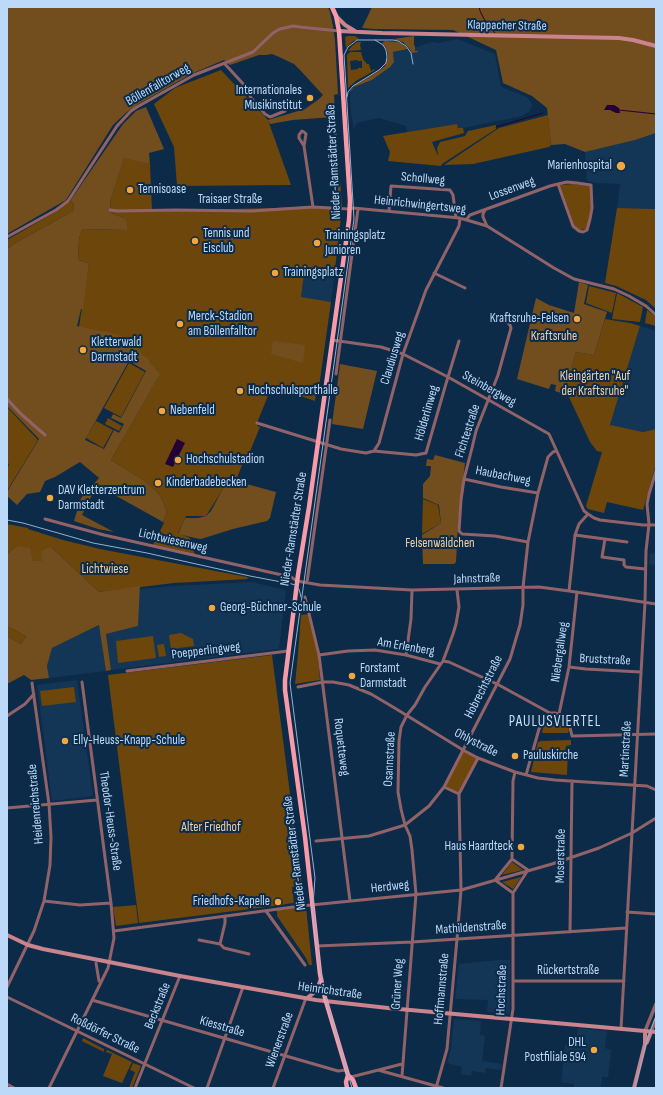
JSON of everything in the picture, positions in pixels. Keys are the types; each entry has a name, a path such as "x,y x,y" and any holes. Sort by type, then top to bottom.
{"main road":[{"name":"Nieder-Ramstädter Straße","path":"332,7 336,16 339,31 349,220 297,581 288,651 285,690 321,979 326,1002 348,1074 353,1080 356,1088"},
{"path":"336,16 349,28 357,32"},
{"name":"Klappacher Straße","path":"339,31 619,38 656,46"},
{"name":"Heinrichstraße","path":"7,935 28,945 43,949 180,976 326,1002 654,1032"},
{"path":"306,998 311,996 316,991 321,979"},
{"path":"634,1088 644,1044 645,1031"},
{"path":"644,1044 654,1032"},
{"name":"Nieder-Ramstädter Straße","path":"347,1088 346,1082 348,1074"}],"street":[{"name":"Böllenfalltorweg","path":"7,237 56,210 68,201 113,132 131,111 189,77 253,52 273,33 280,29 300,26 339,31"},
{"path":"224,63 246,87 251,98 265,114 270,117 285,111"},
{"path":"304,146 313,208"},
{"name":"Lossenweg","path":"466,220 470,215 558,184 572,182 586,183 591,185 592,208 587,230 583,232 578,231 573,226 558,184"},
{"name":"Schollweg","path":"389,211 391,186 450,190 453,194 458,218"},
{"name":"Traisaer Straße","path":"110,210 252,211 313,208 349,209"},
{"name":"Heinrichwingertsweg","path":"349,209 358,208 458,218 487,226 558,271 574,279 614,289 630,296 646,306 656,315"},
{"name":"Nieder-Ramstädter Straße","path":"336,374 358,208"},
{"name":"Heinrichwingertsweg","path":"485,210 483,217 487,226"},
{"name":"Claudiusweg","path":"374,450 379,443 403,354 426,290 458,226 458,218"},
{"path":"434,272 465,288"},
{"name":"Fichtestraße","path":"503,316 511,328 498,375 476,431 464,479 459,531 461,534 495,536 528,542"},
{"name":"Steinbergweg","path":"332,340 381,347 403,354 448,377 548,434 584,511 588,514"},
{"name":"Hölderlinweg","path":"257,423 354,452 374,450 416,455 426,453 459,341"},
{"path":"7,399 21,414 45,435"},
{"name":"Nieder-Ramstädter Straße","path":"307,582 330,420"},
{"name":"Hobrechtstraße","path":"316,841 369,836 405,825 430,806 444,787 510,659 520,625 528,542 538,493 548,457 556,451"},
{"name":"Martinstraße","path":"621,1029 645,569 649,524 647,504 656,471"},
{"name":"Haubachweg","path":"464,479 538,493"},
{"path":"569,590 575,535 579,524 588,514 600,520 656,525"},
{"name":"Lichtwiesenweg","path":"45,519 104,535 291,577 297,581"},
{"path":"575,535 627,542"},
{"path":"605,539 602,557 624,560 624,565 626,567 645,569"},
{"name":"Jahnstraße","path":"297,581 320,585 412,590 457,590 523,587 539,588 569,590 656,604"},
{"path":"406,655 412,619 412,590"},
{"name":"Osannstraße","path":"416,894 410,836 405,825 398,792 399,741 401,727 441,662 456,624 459,607 457,590"},
{"name":"Niebergallweg","path":"559,714 569,667 577,592"},
{"name":"Roquetteweg","path":"305,597 320,655 350,900"},
{"name":"Am Erlenberg","path":"320,655 368,650 449,662 497,684 550,713"},
{"name":"Poepperlingweg","path":"127,671 288,651"},
{"name":"Bruststraße","path":"569,667 640,672"},
{"name":"Theodor-Heuss-Straße","path":"49,1088 108,968 114,938 111,903 82,682"},
{"name":"Ohlystraße","path":"298,687 323,682 349,685 371,694 478,758 515,772 538,778 634,784 647,786 656,790"},
{"name":"Heidenreichstraße","path":"7,987 34,931 44,901 50,865 51,837 48,804 32,683"},
{"path":"7,716 25,704 34,694"},
{"path":"526,775 539,729 550,713 559,714 565,717 569,723 572,736 656,734"},
{"name":"Hoffmannstraße","path":"436,1087 447,1049 458,938 461,890 459,794 478,758"},
{"path":"512,858 528,870 513,893 495,880 512,858 513,781 515,772"},
{"name":"Moserstraße","path":"570,932 572,781"},
{"path":"444,787 459,794"},
{"path":"7,808 97,800"},
{"name":"Herdweg","path":"114,931 350,900 461,890 571,857 615,841 632,833 656,818"},
{"name":"Hochstraße","path":"501,1088 513,1009 513,893"},
{"name":"Grüner Weg","path":"402,1076 416,894"},
{"path":"44,901 80,905 111,903"},
{"path":"266,911 305,965"},
{"path":"627,912 656,914"},
{"path":"220,944 225,923 225,916"},
{"name":"Mathildenstraße","path":"317,946 412,942 626,928"},
{"path":"199,940 220,944 224,948 249,954"},
{"path":"96,963 99,981 101,982"},
{"name":"Beckstraße","path":"135,1088 180,976"},
{"name":"Rückertstraße","path":"513,981 624,980"},
{"path":"207,1088 243,987"},
{"name":"Roßdörfer Straße","path":"7,997 194,1088"},
{"name":"Wienerstraße","path":"273,1088 306,998"},
{"name":"Kiesstraße","path":"92,1000 348,1074 378,1070 402,1064"},
{"path":"645,1031 656,1004"},
{"path":"654,1032 656,1019"},
{"name":"Kiesstraße","path":"378,1070 444,1088"},
{"path":"7,1084 14,1088"}],"shaded area":[{"path":"457,39 495,54 501,87 527,97 532,104 530,111 522,116 458,129 457,124 407,132 406,126 379,118 359,122 356,124 354,129 351,114 351,91 354,87 372,80 390,67 394,59 392,52 407,50 432,42 438,43"},
{"path":"607,105 614,105 619,108 620,113 604,110"},
{"name":"Marienhospital","path":"656,133 656,209 617,208 620,184 587,181 585,152 635,140"},
{"path":"304,274 334,278 331,302 301,298"},
{"path":"640,326 656,331 656,429 643,432 610,426"},
{"path":"177,439 185,443 173,467 165,464"},
{"path":"650,553 656,554 656,565 649,564"},
{"name":"Georg-Büchner-Schule","path":"252,582 286,590 279,649 111,670 106,634 138,626 140,589"},
{"path":"100,625 106,671 49,678 47,666 52,648"},
{"name":"Elly-Heuss-Knapp-Schule","path":"77,680 93,796 52,801 37,685"},
{"path":"510,960 510,1014 487,1012 488,1000 455,999 459,964"},
{"path":"454,1019 481,1021 480,1035 485,1036 482,1061 502,1064 501,1070 486,1068 485,1073 472,1071 471,1076 461,1074 462,1067 447,1063 451,1049"},
{"path":"578,1028 607,1031 605,1048 611,1050 608,1077 602,1077 601,1088 574,1088 574,1084 561,1082 565,1045 576,1047"}],"green space":[{"path":"7,7 328,7 335,40 338,94 334,95 342,208 339,208 333,117 293,120 270,124 268,120 305,109 323,95 294,64 272,54 259,55 230,65 224,60 191,74 128,111 113,125 66,200 7,234"},
{"path":"372,7 656,7 656,133 635,140 585,152 565,144 551,145 547,108 532,96 503,83 496,50 453,30 362,28"},
{"path":"355,36 359,39 353,41 346,48 345,37"},
{"path":"414,36 415,51 418,52 412,53 403,42 393,39"},
{"path":"385,41 398,42 408,49 393,52 394,62 390,67 372,80 354,87 348,95 355,85 385,66 388,57 387,50 382,43"},
{"path":"357,42 361,42 361,50 348,51 352,46"},
{"path":"350,52 361,52 363,59 367,64 369,64 371,71 374,69 375,70 356,81 348,88 347,55","holes":["350,61 362,61 362,68 351,70"]},
{"path":"221,70 268,120 291,185 177,186 174,147 154,104 175,88"},
{"path":"146,107 164,149 149,153 150,164 124,158 110,202 111,213 124,218 127,222 127,230 82,229 79,239 78,260 89,263 83,309 81,309 77,326 105,331 129,339 143,356 147,357 150,363 160,374 111,460 145,481 160,495 167,512 163,522 102,488 92,495 82,515 114,532 98,529 74,521 81,498 99,478 80,462 55,477 45,481 40,492 27,494 17,505 7,496 7,492 39,439 7,406 7,249 73,211 74,203 70,201 123,124 136,111","holes":["129,361 146,371 121,418 113,414 111,418 124,424 119,433 114,430 104,449 85,440"]},
{"path":"548,115 551,145 549,147 473,164 444,165 499,128"},
{"path":"457,124 458,128 463,128 464,133 432,142 438,156 437,148 440,142 465,136 468,131 496,125 496,129 441,166 388,161 390,152 383,136"},
{"path":"124,157 150,164 152,211 313,207 342,208 334,278 304,274 301,297 331,302 318,394 316,394 315,401 272,386 257,423 257,426 260,427 246,461 244,460 237,478 231,476 206,516 186,516 178,533 190,538 195,555 153,545 164,523 163,522 167,512 160,495 145,481 111,460 158,377 79,327 89,263 78,260 79,239 82,229 127,230 124,218 111,213 110,202"},
{"path":"574,184 590,186 591,206 586,229 580,230 574,225 560,185"},
{"path":"70,201 74,203 73,211 7,249 7,240 57,211"},
{"path":"617,208 656,209 656,309 646,300 616,286 605,283"},
{"name":"Kraftsruhe","path":"579,282 588,285 584,304 607,312 594,355 576,352 564,394 555,391 556,385 551,384 549,389 517,379 536,298 549,305 574,313"},
{"path":"589,286 616,293 612,313 586,303"},
{"path":"617,293 643,307 640,322 612,319"},
{"path":"647,310 656,317 656,326 645,323"},
{"name":"Kleingärten \"Auf der Kraftsruhe\"","path":"605,319 640,326 610,425 643,432 656,429 656,464 643,510 607,502 604,513 588,509 586,506 602,452 597,451 590,442 568,395 564,394 576,352 594,355"},
{"path":"273,341 305,345 303,363 271,354"},
{"path":"129,363 145,372 121,417 104,408"},
{"path":"340,364 377,371 363,429 332,424"},
{"path":"7,407 38,440 7,491 7,470 9,464 7,463"},
{"path":"108,418 122,426 119,431 105,424"},
{"path":"96,421 113,430 103,448 86,438"},
{"name":"Felsenwäldchen","path":"435,455 465,463 458,525 456,562 454,564 423,564 422,535 441,523 439,505 423,498 423,484 430,476 431,466 426,466 427,459 433,460"},
{"path":"228,479 276,492 270,518 267,521 233,529 201,539 178,534 185,518 198,518 206,516 211,511"},
{"path":"423,499 438,505 441,523 422,534"},
{"name":"Lichtwiese","path":"7,524 28,528 63,540 100,549 247,577 248,579 174,583 99,592 51,547 43,561 33,561 17,546 7,554"},
{"path":"17,546 30,548 33,561 42,561 41,551 51,547 99,592 140,586 138,626 106,634 111,670 106,671 99,625 52,648 47,666 49,678 31,680 24,675 7,684 7,636 21,644 26,636 7,626 7,554"},
{"path":"309,614 318,655 320,680 295,684 301,615"},
{"path":"7,626 26,636 21,644 7,636"},
{"path":"181,633 193,639 194,646 171,649 169,635"},
{"path":"153,636 156,658 118,663 116,641"},
{"path":"164,644 166,656 159,657 157,645"},
{"name":"Alter Friedhof","path":"272,655 302,886 292,887 294,903 139,923 108,675"},
{"path":"74,687 76,702 42,706 40,691"},
{"path":"554,715 565,721 569,730 568,733 542,732 547,719"},
{"path":"571,740 571,745 566,746 565,751 568,751 567,775 531,772 538,742"},
{"path":"463,750 478,758 459,794 444,787"},
{"path":"512,862 523,870 502,875"},
{"path":"521,877 513,889 502,882"},
{"path":"136,905 138,923 116,926 113,907"},
{"path":"306,907 312,965 309,965 306,958 277,916 277,910"},
{"path":"83,1038 104,1049 104,1052 82,1041"},
{"path":"107,1050 132,1062 122,1083 103,1076 112,1054 106,1052"},
{"path":"133,1063 141,1066 132,1088 129,1088 135,1072 130,1070"}],"waterway":[{"path":"480,11 484,19 495,33"},
{"path":"619,110 656,114"},
{"path":"496,127 543,113"}],"tram line":[{"path":"352,1088 327,1002 320,969 313,905 315,878 290,683 354,219 344,55 348,47 357,40 393,40 406,46 411,53 413,64"},
{"path":"347,97 348,92 353,86 379,70 386,63 386,50 383,45 375,40"},
{"path":"7,520 23,523 93,543 292,584 299,589 301,597"},
{"path":"635,1088 647,1040 656,1016"}],"place":[{"name":"Internationales Musikinstitut","path":"310,98"},
{"name":"Marienhospital","path":"621,166"},
{"name":"Tennisoase","path":"130,190"},
{"name":"Tennis und Eisclub","path":"195,241"},
{"name":"Trainingsplatz Junioren","path":"317,243"},
{"name":"Trainingsplatz","path":"275,273"},
{"name":"Kraftsruhe-Felsen","path":"577,319"},
{"name":"Merck-Stadion am Böllenfalltor","path":"180,324"},
{"name":"Kletterwald Darmstadt","path":"83,350"},
{"name":"Hochschulsporthalle","path":"240,391"},
{"name":"Nebenfeld","path":"162,411"},
{"name":"Hochschulstadion","path":"178,460"},
{"name":"Kinderbadebecken","path":"158,483"},
{"name":"DAV Kletterzentrum Darmstadt","path":"50,498"},
{"name":"Georg-Büchner-Schule","path":"212,608"},
{"name":"Forstamt Darmstadt","path":"352,676"},
{"name":"Elly-Heuss-Knapp-Schule","path":"65,741"},
{"name":"Pauluskirche","path":"515,756"},
{"name":"Haus Haardteck","path":"521,847"},
{"name":"Friedhofs-Kapelle","path":"278,902"},
{"name":"DHL Postfiliale 594","path":"594,1050"}],"district":[{"name":"PAULUSVIERTEL","path":"555,722"}]}
